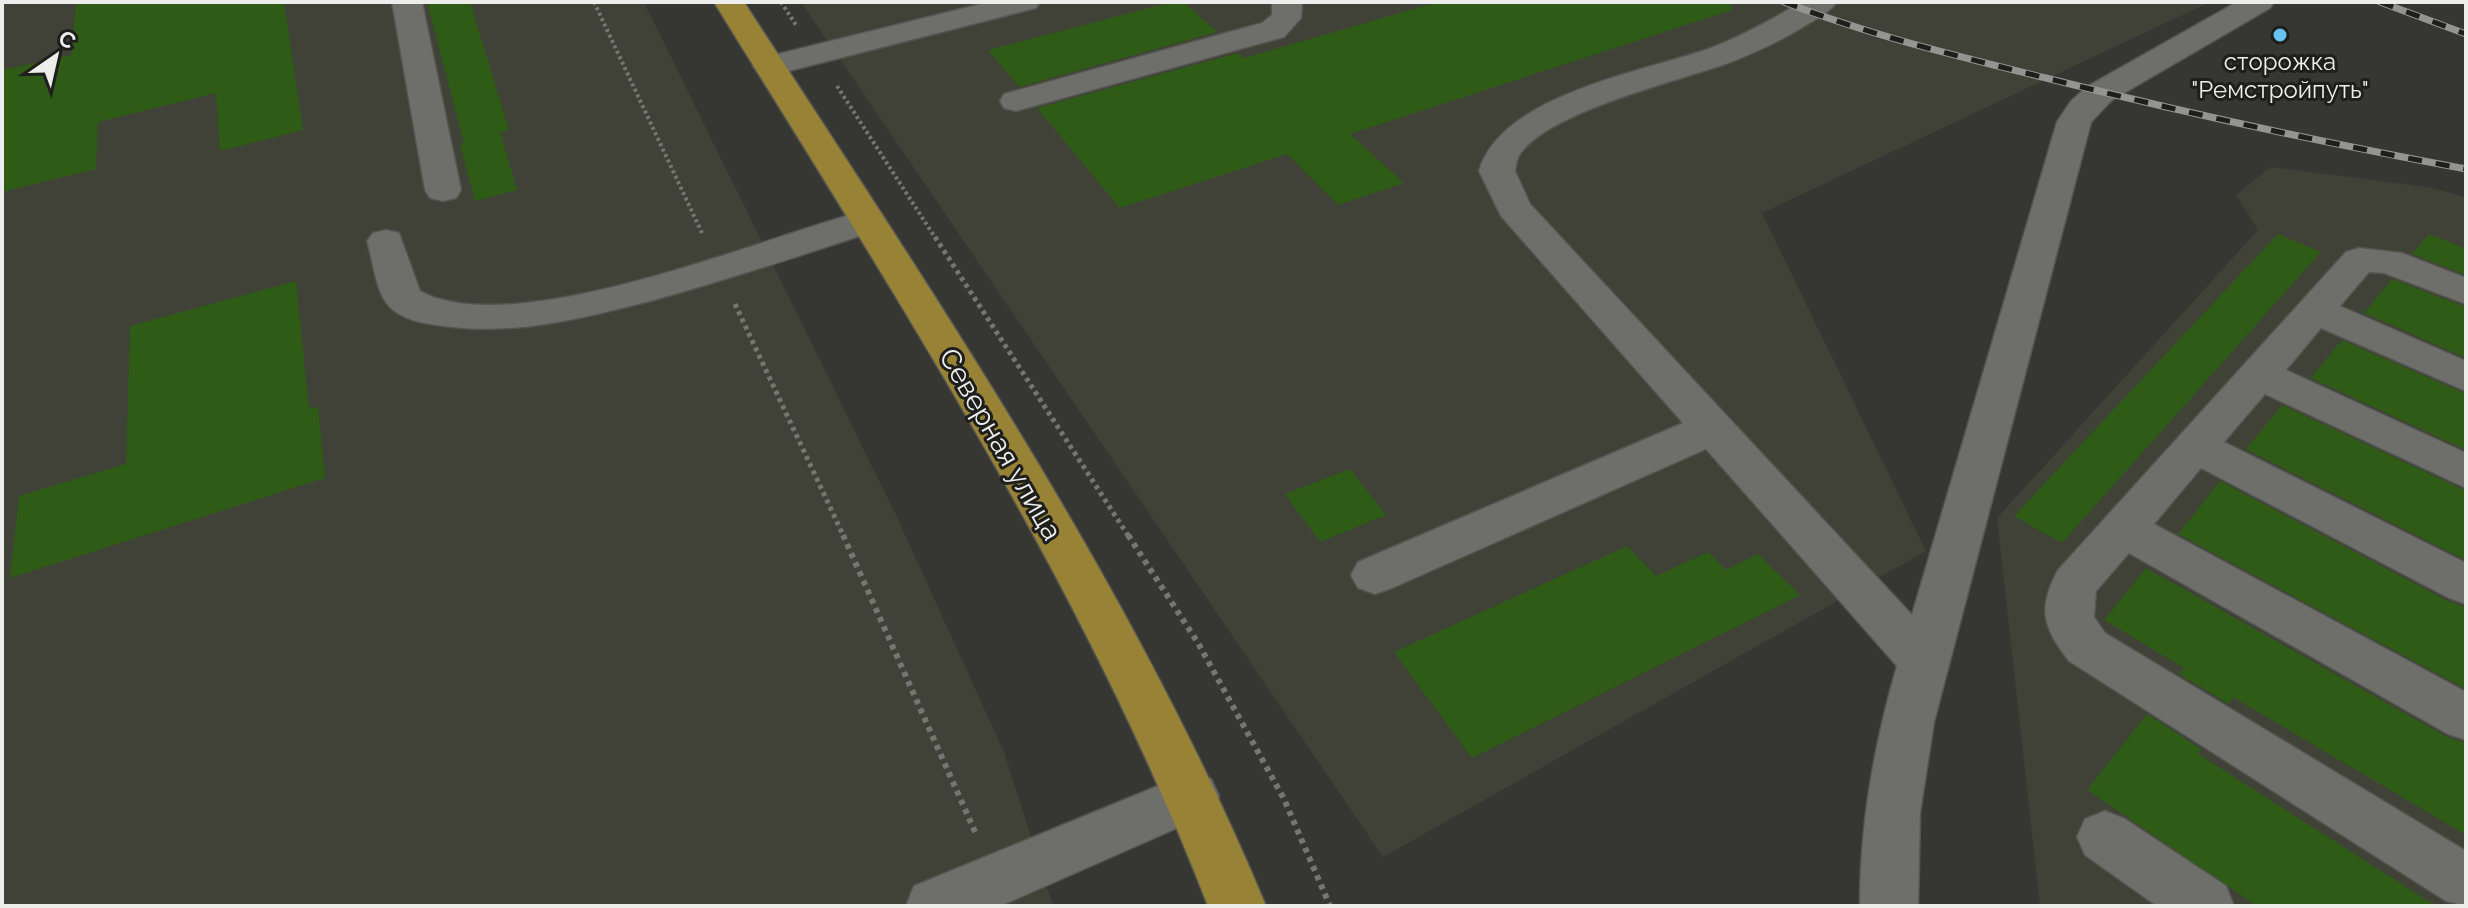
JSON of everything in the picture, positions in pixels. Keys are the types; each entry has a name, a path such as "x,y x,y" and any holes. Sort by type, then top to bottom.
{"main road":[{"name":"Северная улица","path":"729,2 925,314 1092,601 1192,796 1237,906"}],"lane":[{"path":"407,2 443,190"},
{"path":"769,66 1025,2"},
{"path":"1016,101 1273,30 1284,22 1289,12 1287,2"},
{"path":"1822,2 1768,35 1739,48 1591,99 1539,121 1506,148 1497,171 1514,208 1922,660"},
{"path":"1889,906 1886,862 1893,793 1922,660 1955,553 2074,122 2083,108 2100,93 2259,2"},
{"path":"386,241 403,298 426,311 470,317 518,317 571,309 719,270 868,221"},
{"path":"2466,292 2389,261 2359,260 2075,583 2068,603 2070,625 2087,647 2466,882"},
{"path":"2315,310 2466,377"},
{"path":"2259,374 2466,472"},
{"path":"1375,575 1713,428"},
{"path":"2195,446 2466,585"},
{"path":"2123,528 2466,718"},
{"path":"935,906 1192,796"},
{"path":"2105,837 2205,906"}],"path":[{"path":"594,2 891,637 996,880"},
{"path":"781,2 1198,643 1284,799 1330,906"}],"shaded area":[{"path":"2,2 644,2 896,515 1004,752 1053,906 2,906"},
{"path":"801,2 2210,2 1762,213 1926,551 1383,857"},
{"path":"2270,167 2428,187 2466,197 2466,906 2040,906 1997,518 2258,230 2236,195"}],"building":[{"path":"76,2 284,2 303,130 220,151 216,93 98,122 96,169 2,192 2,70 71,55"},
{"path":"427,2 470,2 509,130 500,132 517,190 475,201 460,144 464,143"},
{"path":"1172,2 1184,2 1217,32 1019,87 988,50"},
{"path":"1438,2 1730,2 1732,10 1350,134 1404,183 1338,205 1287,154 1120,208 1037,108 1238,53 1244,58"},
{"path":"2278,234 2321,252 2062,543 2014,516"},
{"path":"2429,234 2466,249 2466,275 2412,254"},
{"path":"2392,279 2466,307 2466,358 2364,313"},
{"path":"296,281 309,409 318,406 325,478 10,578 19,496 126,464 130,326"},
{"path":"2342,340 2466,394 2466,450 2311,378"},
{"path":"2282,405 2466,491 2466,560 2246,449"},
{"path":"1350,469 1386,515 1320,542 1285,494"},
{"path":"2220,481 2448,601 2466,607 2466,689 2178,534"},
{"path":"1627,546 1656,576 1708,552 1726,570 1758,554 1800,595 1472,758 1394,652"},
{"path":"2146,568 2447,737 2466,743 2466,835 2233,697 2229,704 2179,674 2184,668 2104,620"},
{"path":"2147,714 2201,749 2198,754 2436,906 2257,906 2087,790"}],"railway":[{"path":"1784,2 1914,44 2098,91 2255,127 2466,169"},
{"path":"2380,2 2466,34"}],"place":[{"name":"сторожка \"Ремстройпуть\"","path":"2280,35"}]}
